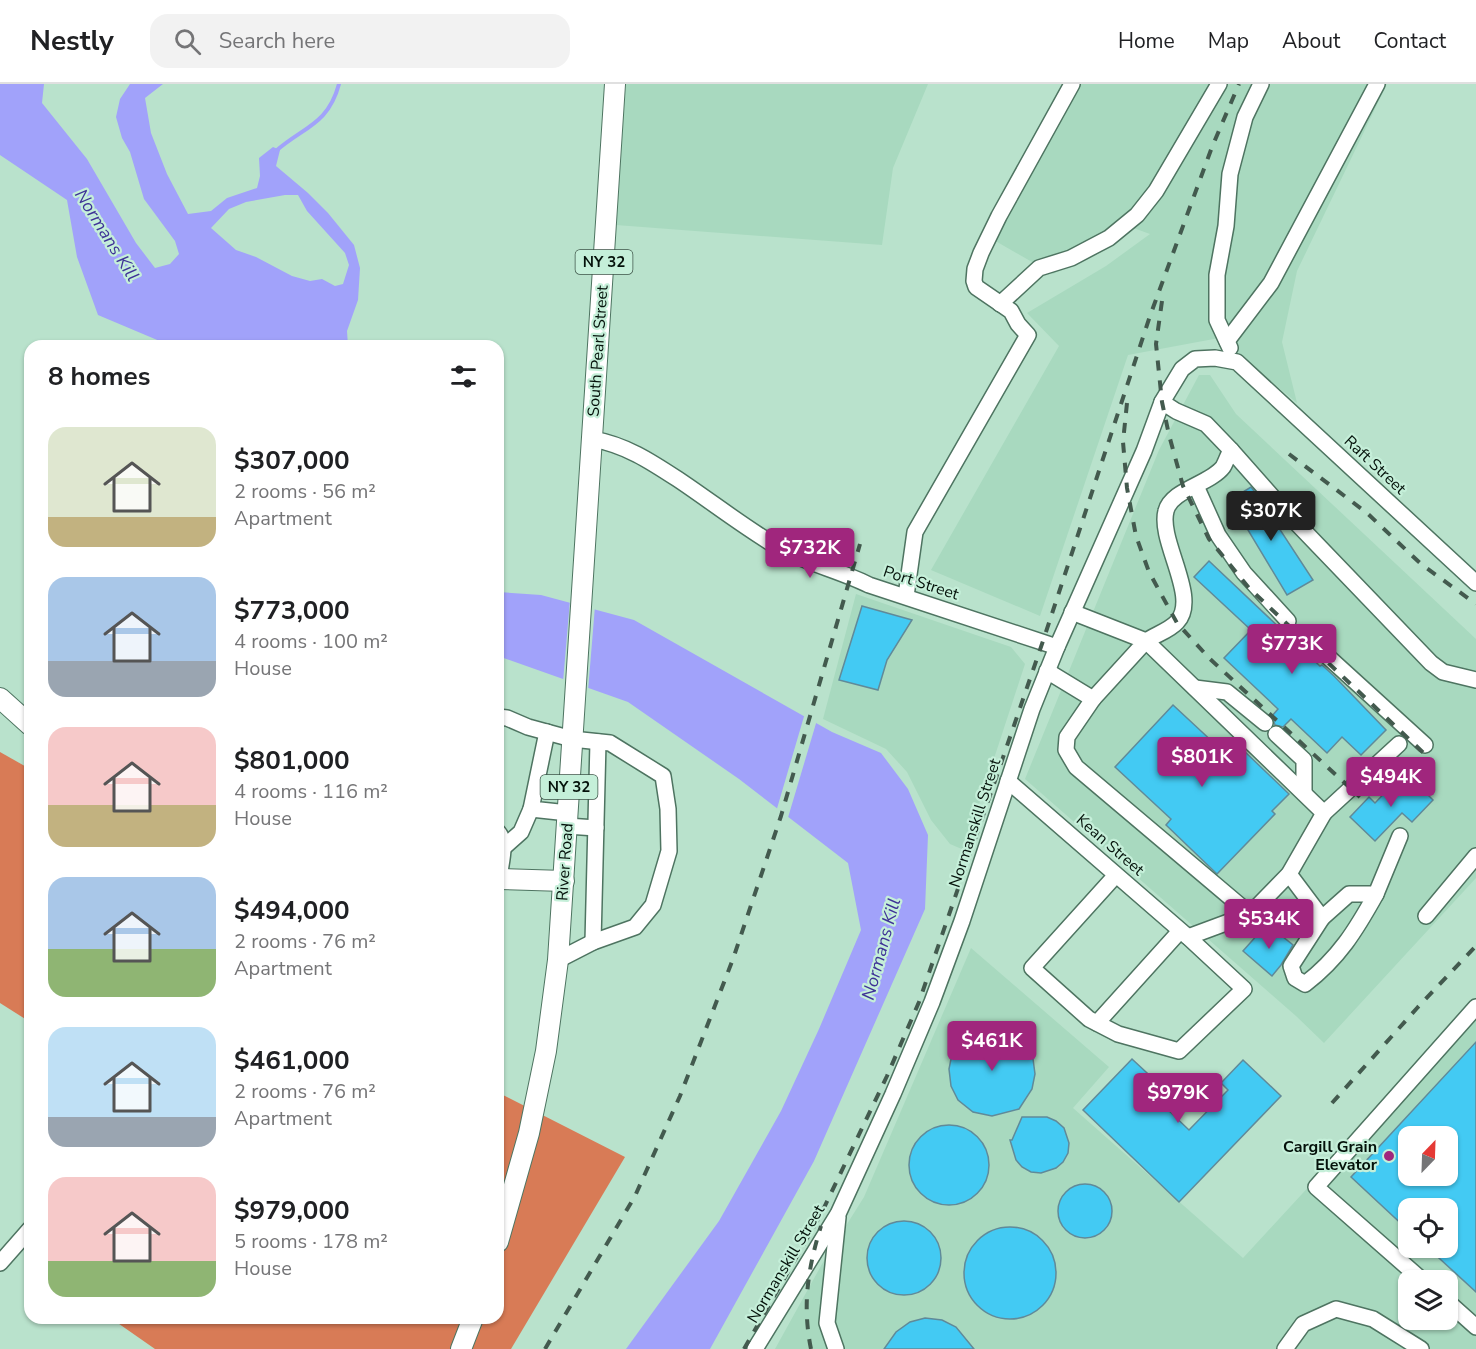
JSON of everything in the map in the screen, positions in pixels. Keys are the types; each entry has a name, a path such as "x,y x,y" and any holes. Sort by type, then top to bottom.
{"main road":[{"name":"South Pearl Street","path":"592,439 615,84"},
{"name":"River Road","path":"504,1221 529,1133 546,1051 558,960 592,439"},
{"path":"0,698 24,720"},
{"path":"504,879 564,881"},
{"path":"461,1349 471,1324"}],"street":[{"path":"906,596 915,532 1028,335 1018,324 1011,310 976,287 975,269 999,216 1072,84"},
{"path":"1000,304 1039,268 1071,258 1109,238 1137,214 1156,191 1219,84"},
{"path":"1237,362 1217,320 1217,275 1226,226 1230,174 1245,117 1261,84"},
{"path":"1227,341 1270,283 1377,84"},
{"name":"Normanskill Street","path":"755,1349 838,1214 893,1095 932,1002 962,921 1032,709 1072,612 1144,451 1162,402 1182,369 1196,359 1215,358 1237,362"},
{"name":"Raft Street","path":"1237,362 1476,583"},
{"path":"1162,402 1206,424 1284,510 1431,663 1443,672 1476,681"},
{"name":"Port Street","path":"592,439 620,445 648,459 778,547 824,567 850,575 869,585 1057,647"},
{"path":"1231,450 1222,467 1196,486 1171,500 1166,511 1165,528 1182,588 1184,612 1177,623 1146,640 1093,699 1067,737 1066,750 1076,767 1250,914"},
{"path":"1196,486 1218,535 1244,573 1288,621"},
{"path":"1072,612 1146,640 1324,813"},
{"path":"1304,635 1425,745"},
{"path":"1047,671 1093,699"},
{"path":"1195,688 1227,692 1304,760 1304,793"},
{"path":"504,718 572,738 610,743 663,776 668,809 669,851 653,905 635,927 593,942 558,960"},
{"path":"504,847 521,832 531,809 547,732"},
{"path":"593,942 598,742"},
{"path":"1116,875 1032,968 1089,1019 1097,1023 1184,934 1250,914 1288,874 1324,813 1400,744"},
{"name":"Kean Street","path":"1008,781 1244,989 1179,1051 1118,1034 1097,1023"},
{"path":"531,809 596,828"},
{"path":"1376,894 1349,894 1322,918 1291,966 1294,978 1305,984 1320,972 1351,938 1376,894 1400,836"},
{"path":"1426,916 1476,856"},
{"path":"1288,874 1322,918"},
{"path":"1410,1270 1316,1187 1476,1007"},
{"path":"836,1349 827,1323 838,1214"},
{"path":"0,1263 24,1236"},
{"path":"1285,1349 1303,1324 1336,1309 1373,1318 1422,1349"},
{"path":"1458,1311 1476,1327"}],"shaded area":[{"path":"626,84 928,84 893,168 882,245 616,225"},
{"path":"1078,84 1387,84 1297,271 1282,342 1297,403 1219,338 1128,355 1040,616 931,570 1059,346 1027,313 1106,266 1150,234 1128,226 1090,255 1053,274 992,239"},
{"path":"1199,375 1210,375 1236,414 1476,639 1476,878 1324,1043 1025,779 1159,450"},
{"path":"856,594 1011,647 1025,664 964,850 950,844 931,820 907,772 886,749 823,719"},
{"path":"0,752 24,766 24,1018 0,1003"},
{"path":"971,948 1109,1067 1073,1108 1243,1258 1476,1005 1476,1349 775,1349 822,1264 864,1197"},
{"path":"504,1096 625,1157 511,1349 155,1349 119,1324 504,1324"}],"water":[{"name":"Normans Kill","path":"0,84 44,84 42,103 87,159 136,243 155,268 170,264 179,254 175,241 144,199 130,152 122,138 116,117 120,99 130,84 163,84 145,98 151,133 167,174 188,214 211,211 227,198 257,188 260,176 259,158 273,147 280,150 276,166 328,213 354,245 360,268 358,300 347,331 348,340 157,340 98,315 77,257 67,200 0,155","holes":["285,195 298,195 307,211 345,253 349,265 343,284 335,286 322,279 310,281 292,276 256,257 236,250 211,228 229,209 246,202"]},
{"name":"Normans Kill","path":"504,592 541,595 634,620 832,732 881,753 908,789 928,835 925,909 814,1161 710,1349 626,1349 719,1221 781,1111 861,930 848,863 739,779 628,702 504,658"}],"pier":[{"path":"570,600 595,606 588,691 563,682"},
{"path":"805,713 817,720 787,821 776,812"}],"building":[{"path":"1251,487 1313,580 1287,595 1230,500"},
{"path":"1209,561 1320,666 1322,665 1334,676 1386,730 1361,755 1342,737 1327,753 1291,719 1283,727 1275,725 1272,716 1278,709 1224,658 1251,630 1194,577"},
{"path":"862,606 912,620 887,660 878,690 839,680"},
{"path":"1173,705 1230,758 1241,748 1289,794 1272,811 1275,814 1217,874 1166,825 1171,819 1115,767"},
{"path":"1399,778 1409,787 1414,781 1433,800 1412,822 1402,813 1375,841 1350,817 1369,797 1375,803"},
{"path":"1267,924 1293,945 1272,976 1243,951"},
{"path":"997,1029 1011,1033 1027,1046 1033,1059 1035,1074 1032,1089 1019,1109 992,1116 973,1112 958,1100 951,1086 949,1069 952,1054 967,1037 981,1030"},
{"name":"Cargill Grain Elevator","path":"1476,1042 1476,1292 1458,1276 1458,1270 1452,1270 1439,1258 1458,1258 1458,1198 1398,1198 1398,1221 1351,1177 1398,1126 1398,1186 1458,1186 1458,1126 1398,1126"},
{"path":"1132,1059 1174,1098 1165,1107 1189,1130 1228,1090 1221,1083 1243,1060 1281,1096 1179,1202 1083,1110"},
{"path":"1022,1117 1047,1117 1064,1128 1069,1143 1068,1153 1056,1168 1041,1173 1031,1172 1016,1160 1010,1140"},
{"path":"949,1125 964,1128 977,1137 986,1150 989,1165 986,1180 977,1193 964,1202 949,1205 934,1202 921,1193 912,1180 909,1165 912,1150 921,1137 934,1128"},
{"path":"1080,1184 1090,1184 1100,1188 1108,1196 1112,1211 1108,1226 1100,1234 1090,1238 1080,1238 1070,1234 1062,1226 1058,1216 1058,1206 1062,1196 1070,1188"},
{"path":"904,1221 918,1224 930,1232 938,1244 941,1258 938,1272 930,1284 918,1292 904,1295 890,1292 878,1284 870,1272 867,1258 870,1244 878,1232 890,1224"},
{"path":"1001,1227 1019,1227 1036,1234 1049,1247 1056,1264 1056,1282 1049,1299 1036,1312 1019,1319 1001,1319 984,1312 971,1299 964,1282 964,1264 971,1247 984,1234"},
{"path":"925,1318 942,1320 956,1327 974,1349 884,1349 896,1332 910,1322"}],"waterway":[{"path":"276,151 321,117 334,98 339,84"}],"railway":[{"path":"744,1349 821,1214 887,1076 919,1002 1043,641 1150,316 1212,147 1239,84"},
{"path":"1162,301 1156,344 1162,402 1183,486 1209,539 1249,588 1430,759"},
{"path":"1127,403 1123,442 1127,488 1136,536 1149,572 1177,623 1210,659 1360,797"},
{"path":"1289,454 1367,513 1421,564 1476,604"},
{"path":"545,1349 635,1196 680,1096 733,959 781,816 860,544"},
{"path":"1332,1103 1476,946"},
{"path":"811,1349 807,1317 808,1287 821,1226"}],"place":[{"name":"Cargill Grain Elevator","path":"1389,1156"}]}
